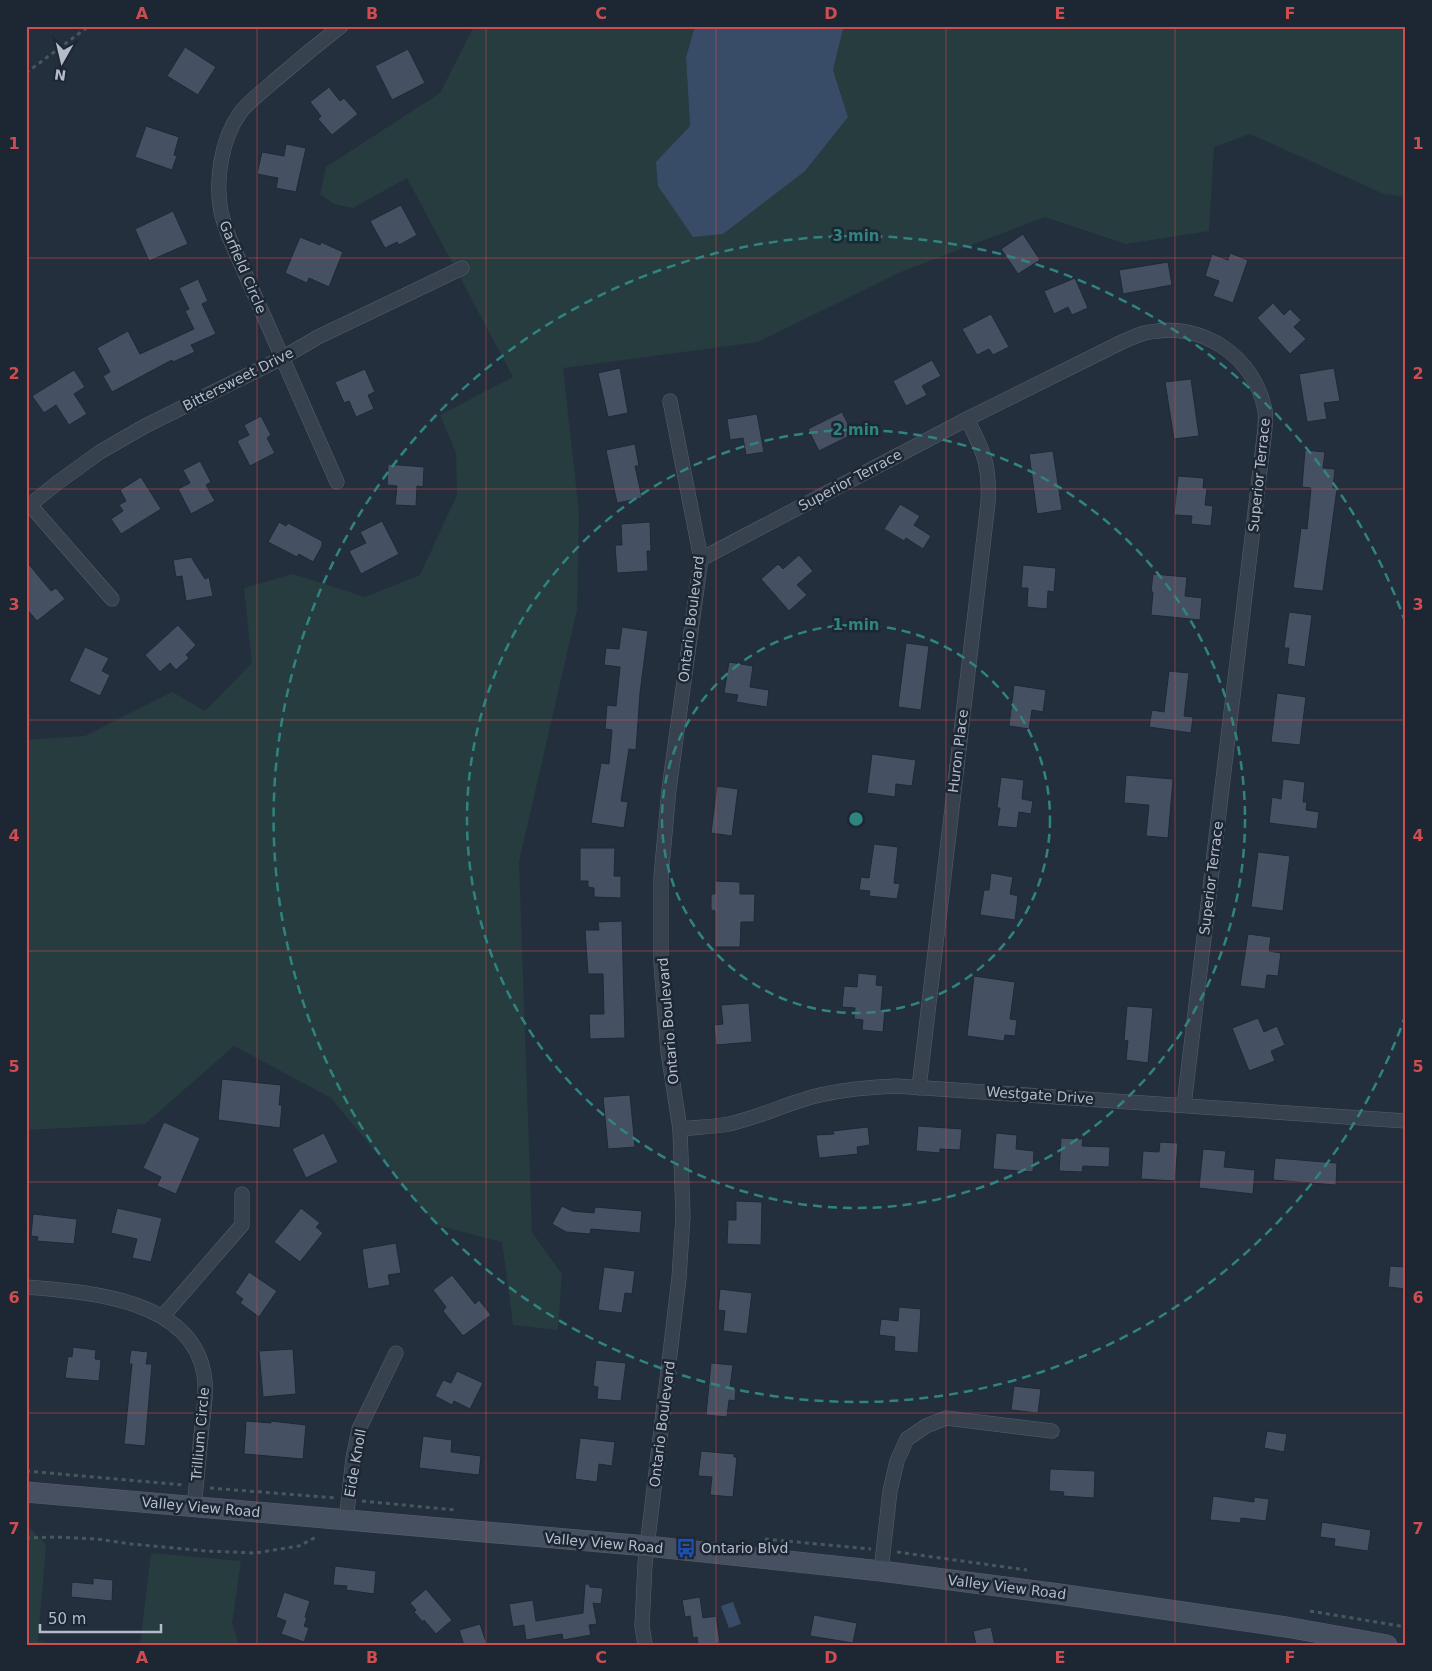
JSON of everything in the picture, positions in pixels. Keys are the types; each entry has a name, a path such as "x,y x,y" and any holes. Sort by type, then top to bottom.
{"main road":[{"name":"Valley View Road","path":"26,1492 647,1546 881,1571 1059,1594 1277,1626 1387,1645"}],"street":[{"name":"Garfield Circle","path":"337,482 226,229 221,213 219,194 221,163 230,132 245,107 296,61 341,26"},
{"name":"Bittersweet Drive","path":"28,507 100,452 145,426 282,358 318,337 462,268"},
{"name":"Superior Terrace","path":"701,559 967,419 1124,341 1149,332 1174,330 1200,335 1224,346 1244,365 1257,386 1265,411 1264,437 1184,1104"},
{"name":"Ontario Boulevard","path":"645,1645 642,1626 647,1546 679,1278 683,1216 680,1129 668,1052 661,964 661,876 669,789 701,559 670,401"},
{"name":"Huron Place","path":"919,1088 988,503 989,481 986,460 967,419"},
{"path":"28,507 112,599"},
{"name":"Westgate Drive","path":"680,1129 728,1124 756,1117 782,1106 820,1095 857,1088 896,1086 1184,1104 1406,1121"},
{"path":"163,1316 242,1225 242,1194"},
{"name":"Trillium Circle","path":"26,1286 78,1292 128,1303 163,1316 184,1334 196,1352 204,1373 206,1395 194,1507"},
{"name":"Eide Knoll","path":"337,1520 359,1429 396,1353"},
{"path":"881,1571 890,1491 897,1461 907,1439 926,1426 946,1418 1052,1431"}],"path":[{"path":"26,73 89,26"},
{"path":"26,1538 97,1538 130,1544 206,1551 255,1553 299,1546 325,1532 337,1520 332,1498"}],"green space":[{"path":"474,26 695,26 686,57 690,126 656,163 848,117 833,70 843,29 841,26 1406,26 1406,197 1384,194 1250,134 1214,147 1209,231 1126,244 1045,217 903,271 758,342 563,368 579,513 577,610 519,862 532,1232 562,1274 558,1330 513,1325 502,1242 436,1225 331,1098 234,1046 145,1124 26,1130 26,740 85,736 172,692 205,711 252,663 244,588 293,574 365,597 420,575 457,495 456,453 440,415 513,377 407,178 353,208 334,204 320,194 326,167 440,93"},
{"path":"26,1524 46,1545 38,1641 67,1645 26,1645"},
{"path":"151,1553 241,1561 232,1623 239,1645 140,1645"}],"water":[{"path":"695,26 841,26 843,29 833,70 848,117 805,171 723,234 693,237 658,186 656,162 690,126 686,57"},
{"path":"733,1602 741,1624 729,1628 721,1606"}],"building":[{"path":"185,47 216,67 198,95 167,76"},
{"path":"408,49 425,83 392,100 375,66"},
{"path":"329,87 340,101 344,98 358,114 332,135 318,119 321,116 310,102"},
{"path":"146,126 179,137 174,155 177,156 172,170 135,157"},
{"path":"286,144 306,148 296,192 276,188 278,178 257,174 262,152 284,156"},
{"path":"401,205 417,235 399,245 397,242 385,248 370,221"},
{"path":"173,211 188,244 149,261 135,229"},
{"path":"1023,234 1040,260 1018,274 1001,249"},
{"path":"300,237 320,245 321,242 343,252 329,287 309,278 307,283 285,273"},
{"path":"1230,253 1248,260 1233,303 1213,296 1219,281 1205,276 1212,254 1228,260"},
{"path":"1168,262 1172,285 1123,294 1119,270"},
{"path":"1075,278 1088,308 1072,315 1068,307 1054,314 1044,291"},
{"path":"198,279 208,301 202,304 216,334 191,345 195,352 173,362 172,360 112,392 103,376 110,372 97,348 128,331 140,354 194,329 185,311 189,309 179,288"},
{"path":"1273,303 1284,315 1290,309 1301,320 1294,327 1306,339 1290,354 1257,318"},
{"path":"991,314 1009,347 993,355 989,349 977,355 962,329"},
{"path":"932,360 941,376 922,386 927,395 906,406 893,381"},
{"path":"620,368 628,413 608,417 598,373"},
{"path":"1334,368 1340,401 1324,403 1327,419 1307,422 1299,374"},
{"path":"365,369 375,392 368,395 374,409 356,417 349,401 344,403 335,382"},
{"path":"74,370 85,387 74,394 87,414 69,425 56,405 44,413 32,396"},
{"path":"1191,379 1199,436 1174,439 1165,382"},
{"path":"842,412 853,434 819,451 808,429"},
{"path":"757,414 764,452 746,455 743,438 730,440 727,419"},
{"path":"261,416 271,435 267,438 275,453 250,466 237,441 249,435 244,425"},
{"path":"635,444 639,466 635,466 642,498 617,503 606,450"},
{"path":"1305,450 1325,452 1323,468 1335,469 1333,488 1337,489 1323,591 1293,588 1301,528 1307,529 1311,488 1302,487"},
{"path":"1053,451 1062,510 1037,514 1029,454"},
{"path":"200,461 211,482 206,485 215,501 191,514 178,489 190,483 183,470"},
{"path":"388,464 424,467 423,487 417,486 416,506 395,505 397,486 387,485"},
{"path":"1178,476 1204,478 1203,488 1207,488 1205,505 1213,506 1211,526 1191,524 1192,516 1174,515"},
{"path":"141,477 161,509 121,534 111,519 123,511 119,505 126,501 120,490"},
{"path":"900,504 920,516 914,525 931,536 923,549 906,538 904,541 884,529"},
{"path":"382,521 399,554 361,574 349,551 366,543 360,532"},
{"path":"279,522 286,526 288,523 322,541 322,546 313,562 299,554 297,557 268,542"},
{"path":"650,522 651,551 647,551 648,571 617,573 615,545 622,545 621,524"},
{"path":"799,555 813,571 797,585 807,595 789,611 761,579 778,564 783,569"},
{"path":"191,557 205,579 209,577 213,596 186,601 182,576 176,577 173,560"},
{"path":"26,561 51,591 56,588 65,599 37,621 26,608"},
{"path":"1023,565 1056,568 1054,592 1048,591 1047,609 1027,607 1028,588 1021,588"},
{"path":"1153,574 1187,577 1185,596 1202,598 1200,620 1151,615"},
{"path":"1289,612 1312,615 1305,667 1287,664 1289,648 1284,648"},
{"path":"178,625 196,645 186,655 189,658 176,670 170,663 160,672 145,655"},
{"path":"622,627 648,631 640,693 636,750 629,749 621,801 628,802 624,828 591,823 601,763 609,764 612,730 605,729 607,705 616,706 620,667 604,665 606,648 619,649"},
{"path":"906,643 929,646 921,710 898,707"},
{"path":"85,647 109,658 102,671 110,675 100,696 69,681"},
{"path":"729,662 753,666 750,687 769,690 767,707 736,702 738,695 724,693"},
{"path":"1169,671 1189,673 1184,716 1193,717 1191,733 1149,727 1152,710 1164,712"},
{"path":"1014,685 1046,690 1043,712 1032,710 1029,729 1009,726"},
{"path":"1277,693 1306,697 1300,745 1271,742"},
{"path":"872,754 916,760 912,786 896,784 895,797 867,793"},
{"path":"1126,775 1173,779 1168,838 1146,836 1149,805 1124,803"},
{"path":"1001,777 1024,780 1022,799 1033,801 1031,814 1019,812 1017,828 997,826 1000,808 997,808"},
{"path":"1283,779 1305,782 1303,802 1307,802 1306,810 1319,812 1317,829 1269,823 1272,797 1281,799"},
{"path":"717,786 738,789 732,836 711,833"},
{"path":"874,844 898,847 894,883 900,884 897,899 869,896 870,891 859,890 861,877 869,878"},
{"path":"580,848 615,848 614,876 621,876 621,898 594,897 594,888 588,887 588,881 580,881"},
{"path":"1258,852 1290,856 1283,911 1251,907"},
{"path":"991,873 1013,877 1010,894 1018,896 1015,920 980,915 984,890 989,890"},
{"path":"715,881 740,882 740,894 755,894 754,922 741,922 740,947 715,947 715,911 711,910 711,894 715,894"},
{"path":"622,921 625,1038 590,1039 589,1014 604,1014 603,974 588,974 585,930 599,930 598,922"},
{"path":"1248,934 1271,937 1269,951 1281,953 1278,976 1267,975 1265,989 1240,986"},
{"path":"858,973 877,975 876,985 883,986 881,1010 885,1010 883,1032 862,1030 863,1020 854,1019 855,1008 842,1007 844,986 857,987"},
{"path":"974,976 1015,982 1010,1019 1017,1020 1015,1036 1005,1035 1004,1041 967,1036"},
{"path":"749,1003 752,1042 716,1045 714,1025 723,1024 721,1005"},
{"path":"1127,1006 1153,1008 1148,1063 1126,1060 1128,1041 1124,1040"},
{"path":"1258,1018 1264,1032 1277,1026 1285,1045 1271,1051 1275,1061 1249,1071 1232,1028"},
{"path":"222,1079 281,1085 279,1105 282,1105 280,1128 218,1120"},
{"path":"630,1095 635,1147 608,1149 603,1097"},
{"path":"164,1122 200,1138 176,1194 157,1186 161,1177 143,1168"},
{"path":"918,1126 962,1129 960,1150 940,1149 940,1153 916,1151"},
{"path":"868,1127 870,1145 857,1147 858,1154 819,1158 816,1135 834,1134 833,1131"},
{"path":"324,1133 338,1162 306,1178 292,1149"},
{"path":"996,1133 1017,1135 1016,1149 1034,1151 1033,1172 993,1169"},
{"path":"1061,1138 1083,1139 1082,1146 1110,1147 1109,1167 1083,1166 1082,1172 1059,1171"},
{"path":"1160,1142 1178,1143 1175,1181 1141,1179 1143,1151 1159,1152"},
{"path":"1203,1149 1226,1151 1224,1167 1255,1170 1253,1194 1199,1188"},
{"path":"1275,1158 1337,1163 1336,1185 1273,1180"},
{"path":"736,1201 762,1202 761,1245 727,1244 728,1220 736,1220"},
{"path":"562,1206 572,1211 594,1213 595,1207 642,1211 640,1233 591,1229 590,1234 566,1232 552,1224"},
{"path":"117,1208 162,1218 151,1262 132,1258 137,1239 111,1233"},
{"path":"301,1208 320,1223 316,1227 323,1233 300,1262 274,1242"},
{"path":"33,1214 77,1219 74,1244 37,1241 38,1237 31,1236"},
{"path":"396,1243 401,1273 388,1275 390,1285 368,1289 362,1249"},
{"path":"1390,1266 1406,1267 1406,1289 1388,1287"},
{"path":"604,1267 635,1271 632,1294 625,1293 622,1313 598,1310"},
{"path":"249,1272 277,1291 259,1317 240,1303 243,1299 235,1293"},
{"path":"452,1275 475,1304 479,1300 491,1315 463,1336 443,1311 446,1307 433,1290"},
{"path":"720,1289 752,1293 747,1334 723,1331 725,1311 718,1310"},
{"path":"899,1307 921,1309 918,1353 894,1351 895,1337 879,1335 881,1319 898,1321"},
{"path":"73,1347 96,1350 95,1359 101,1360 99,1381 65,1378 68,1356 72,1357"},
{"path":"293,1349 296,1394 263,1397 259,1351"},
{"path":"131,1350 148,1352 146,1364 152,1364 145,1446 124,1444 132,1364 129,1364"},
{"path":"596,1360 626,1363 621,1401 597,1399 598,1387 593,1386"},
{"path":"711,1363 733,1365 730,1388 736,1389 735,1401 729,1400 727,1417 706,1415"},
{"path":"457,1371 483,1383 470,1409 454,1401 452,1405 435,1396 443,1380 451,1383"},
{"path":"1014,1386 1041,1389 1038,1413 1011,1410"},
{"path":"246,1421 271,1423 271,1421 306,1425 303,1459 244,1454"},
{"path":"1267,1431 1287,1434 1284,1452 1264,1448"},
{"path":"423,1436 452,1440 451,1452 481,1456 479,1475 419,1468"},
{"path":"580,1438 615,1442 612,1466 599,1464 597,1482 575,1479"},
{"path":"701,1451 734,1454 734,1457 737,1457 733,1497 710,1495 712,1477 698,1476"},
{"path":"1050,1469 1095,1471 1094,1498 1063,1496 1064,1492 1049,1491"},
{"path":"1213,1496 1254,1502 1254,1497 1269,1499 1266,1521 1241,1518 1240,1523 1210,1520"},
{"path":"1322,1522 1371,1530 1368,1551 1334,1546 1335,1539 1320,1537"},
{"path":"335,1566 376,1571 374,1594 346,1590 347,1586 333,1585"},
{"path":"93,1578 113,1580 112,1601 71,1597 72,1582 93,1584"},
{"path":"585,1584 589,1584 590,1587 603,1588 601,1604 593,1603 597,1624 589,1625 591,1635 563,1640 562,1634 526,1640 524,1625 513,1627 509,1604 533,1600 536,1621 583,1613"},
{"path":"426,1589 452,1620 436,1634 414,1612 416,1610 410,1603"},
{"path":"284,1592 310,1601 304,1626 309,1628 304,1642 281,1634 286,1621 276,1617"},
{"path":"700,1597 703,1618 716,1616 720,1643 698,1645 697,1637 693,1638 690,1616 685,1617 682,1600"},
{"path":"814,1615 857,1623 853,1643 810,1636"},
{"path":"480,1624 487,1645 464,1645 459,1630"},
{"path":"991,1627 995,1645 976,1645 973,1631"}],"place":[{"name":"Ontario Blvd","path":"686,1548"}]}
